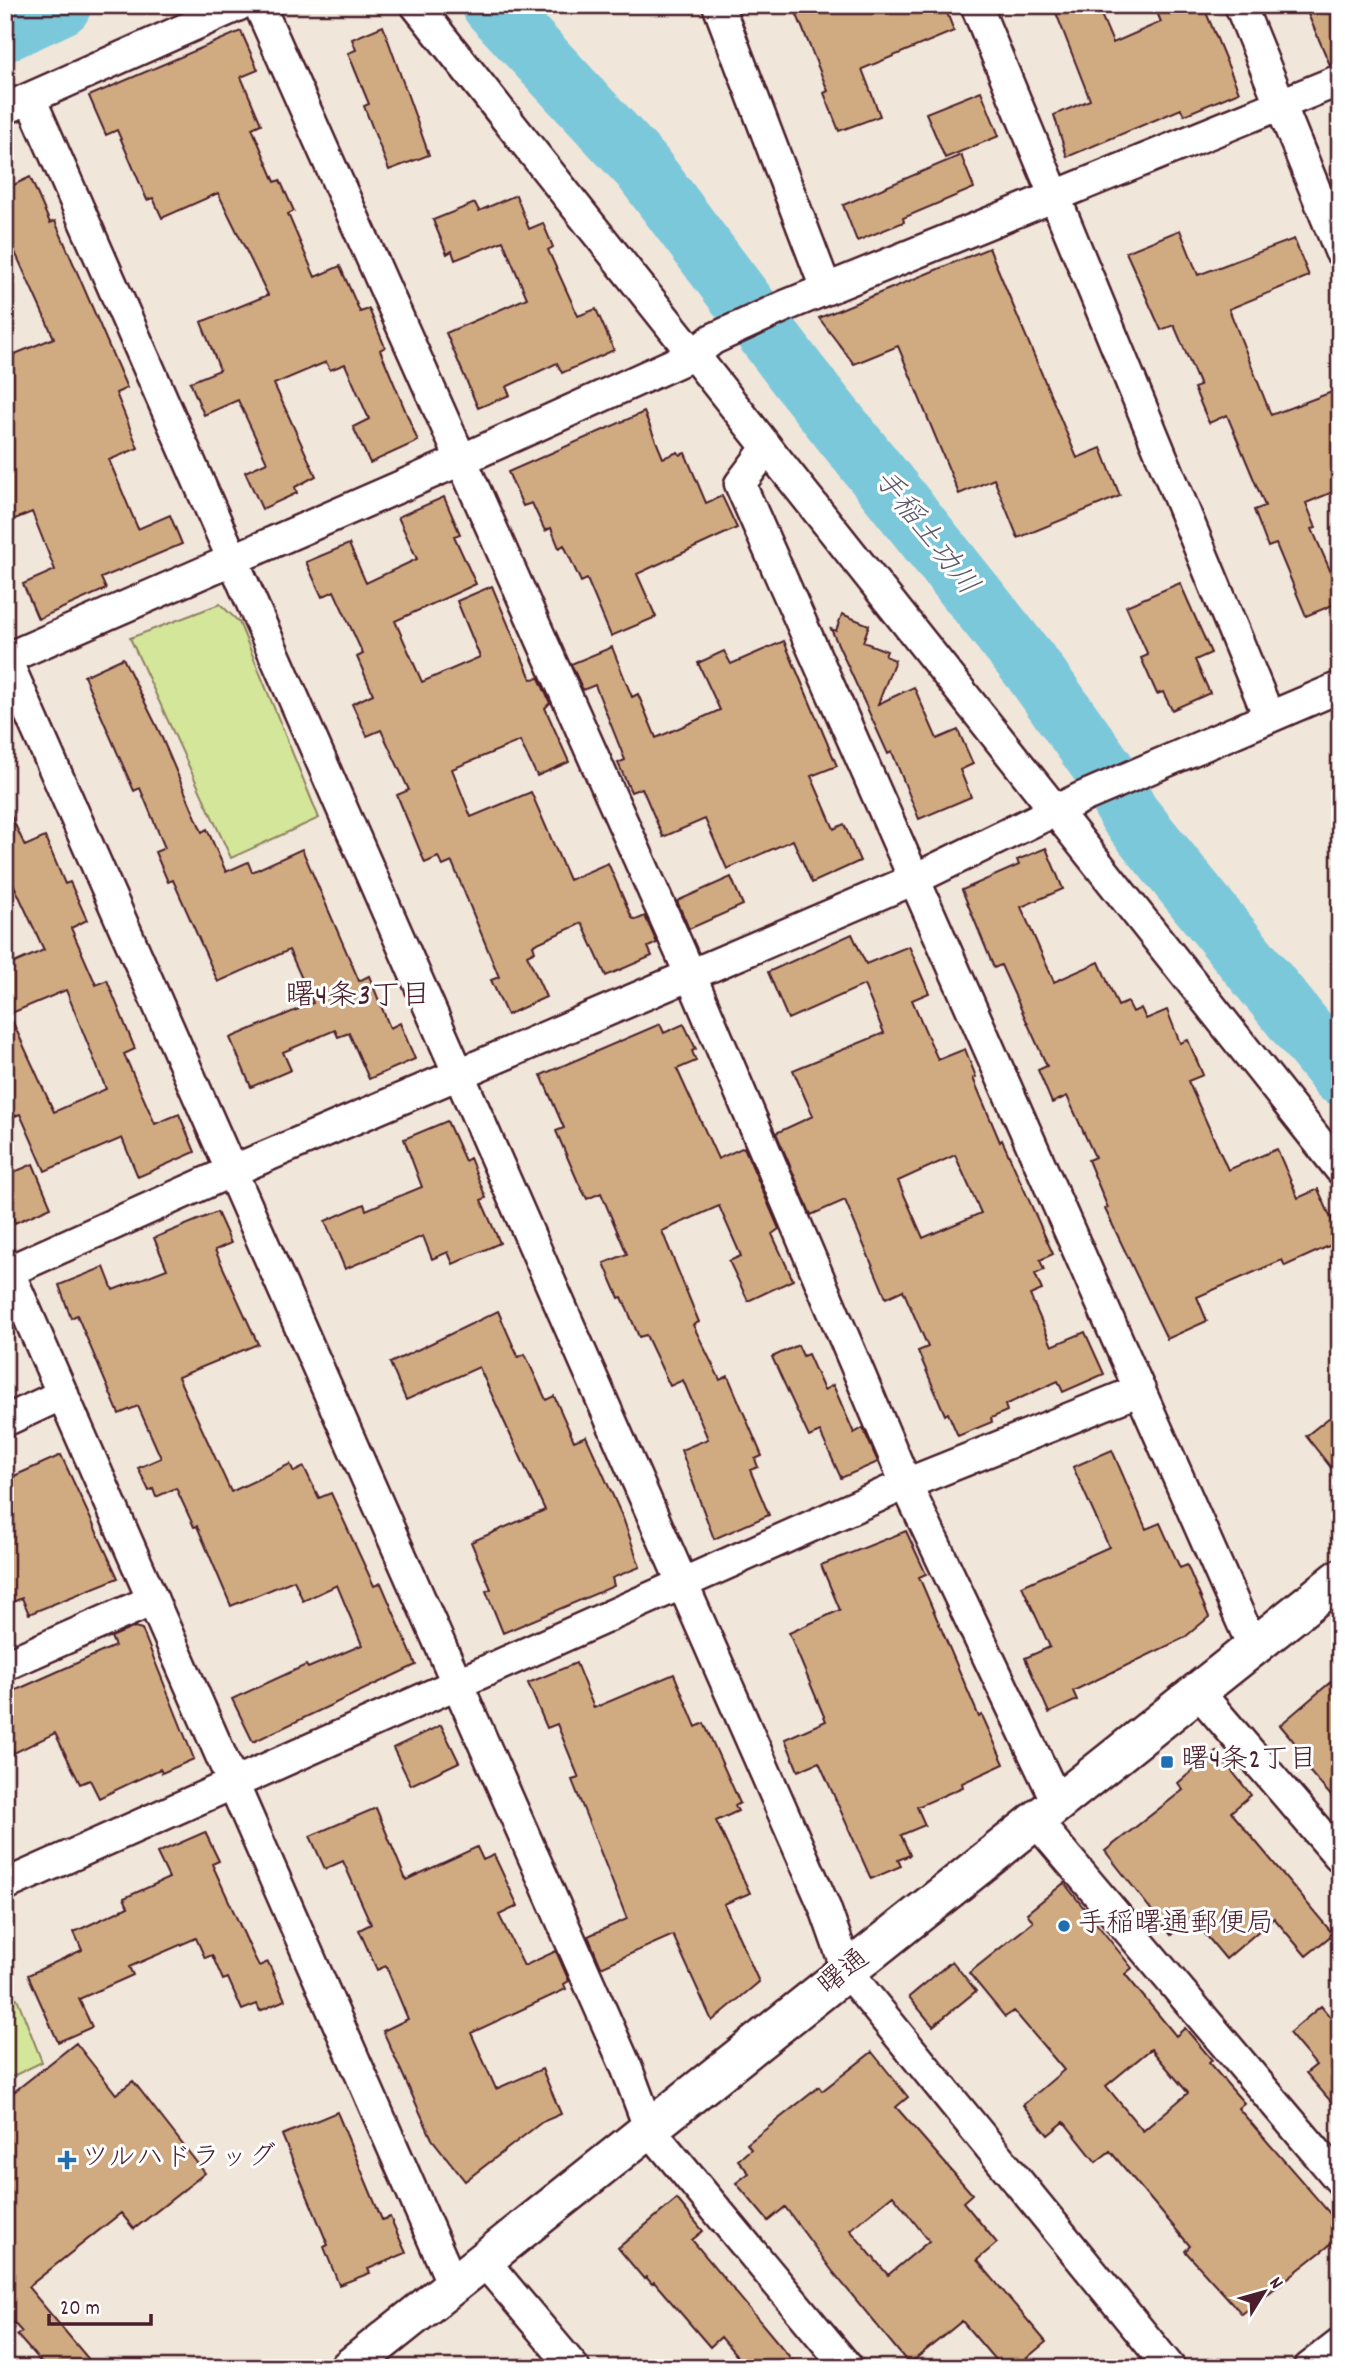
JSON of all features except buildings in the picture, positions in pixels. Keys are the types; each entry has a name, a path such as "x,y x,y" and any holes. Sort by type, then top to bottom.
{"street":[{"path":"239,5 17,104 233,560 825,1908 848,1973 1170,2368"},
{"path":"259,5 691,976 1047,1813 1340,2180"},
{"path":"416,5 703,347 767,448 1340,1169"},
{"path":"718,5 827,289"},
{"path":"976,5 1269,717"},
{"path":"1240,5 1340,251"},
{"path":"848,2368 649,2130 627,2069 6,658 461,460 785,306 1340,80"},
{"path":"767,448 740,484 1253,1647"},
{"path":"453,2285 7,1267 915,879 1156,764 1340,687"},
{"path":"5,1885 906,1484 1140,1390"},
{"path":"5,1421 63,1395"},
{"name":"曙通","path":"349,2368 848,1973 1340,1578"},
{"path":"5,1665 153,1600"},
{"path":"1199,1693 1340,1857"},
{"path":"484,2260 574,2368"},
{"path":"1309,2368 1340,2344"}],"green space":[{"path":"220,604 239,622 319,818 231,858 130,638"},
{"path":"17,1998 42,2062 5,2080 5,2003"}],"waterway":[{"path":"5,31 61,5"},
{"name":"手稲土功川","path":"492,5 642,167 798,375 1034,671 1106,772 1129,814 1340,1075"}],"place":[{"name":"曙4条2丁目","path":"1167,1762"},
{"name":"手稲曙通郵便局","path":"1064,1926"},
{"name":"ツルハドラッグ","path":"67,2160"}],"district":[{"name":"曙4条3丁目","path":"358,998"}]}
